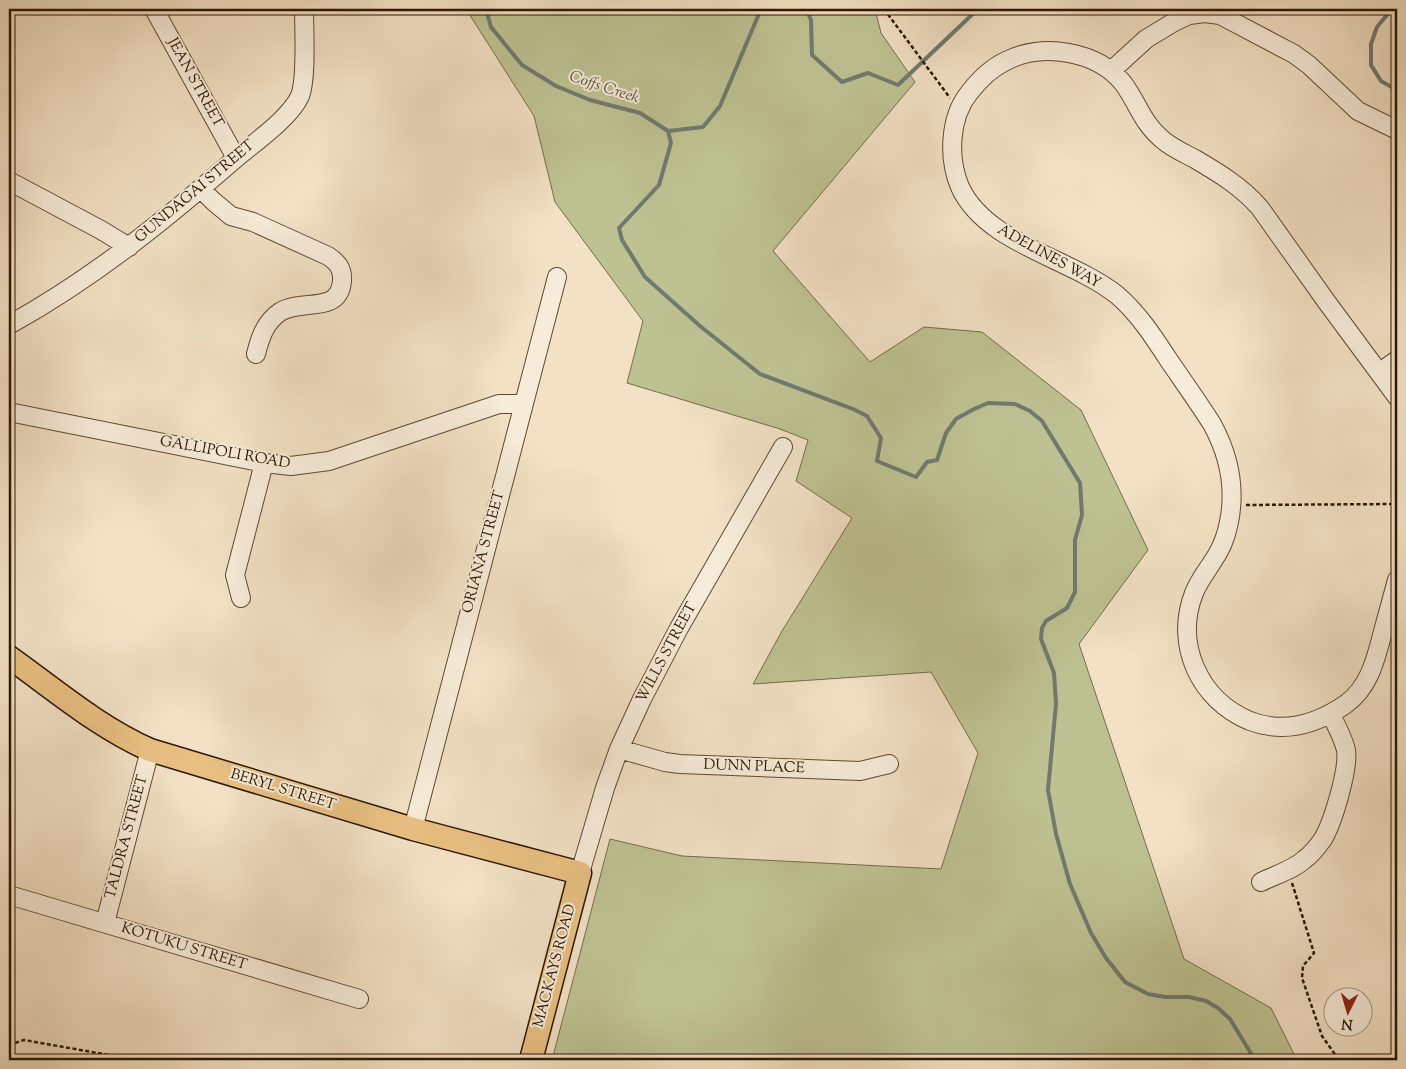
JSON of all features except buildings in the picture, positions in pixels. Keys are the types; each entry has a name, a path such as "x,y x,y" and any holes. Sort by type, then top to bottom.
{"main road":[{"name":"BERYL STREET","path":"9,657 98,722 131,742 150,750 413,828 580,873"},
{"name":"MACKAYS ROAD","path":"530,1060 580,873"}],"street":[{"name":"JEAN STREET","path":"154,9 236,158"},
{"name":"GUNDAGAI STREET","path":"9,325 87,278 129,247 201,189 287,114 300,96 304,79 304,9"},
{"path":"1111,71 1146,39 1174,22 1189,15 1205,13 1220,15 1294,54 1309,65 1358,111 1397,130"},
{"name":"ADELINES WAY","path":"1397,397 1249,195 1206,166 1164,142 1141,116 1123,83 1111,71 1071,53 1050,50 1028,53 1007,60 992,69 967,94 959,110 953,137 952,153 954,170 967,200 985,220 1008,235 1099,283 1133,310 1212,424 1220,440 1230,472 1232,505 1226,537 1194,593 1186,628 1188,648 1194,666 1202,682 1213,697 1240,717 1258,724 1277,727 1296,727 1330,714 1349,701 1361,688 1370,673 1391,625 1397,580"},
{"path":"9,181 129,247"},
{"path":"201,189 231,216 253,222 328,256 342,270 340,290 336,297 323,304 301,305 281,312 273,318 264,330 256,354"},
{"name":"ORIANA STREET","path":"413,828 557,277"},
{"path":"1380,372 1397,360"},
{"name":"GALLIPOLI ROAD","path":"9,412 264,463 291,466 329,461 499,404 524,404"},
{"name":"WILLS STREET","path":"580,873 605,788 619,749 659,664 783,447"},
{"path":"241,598 235,574 264,463"},
{"path":"1261,882 1288,870 1306,859 1316,849 1329,826 1346,762 1346,750 1342,738 1330,714"},
{"name":"DUNN PLACE","path":"619,749 664,762 680,764 860,771 889,764"},
{"name":"TALDRA STREET","path":"105,923 150,750"},
{"name":"KOTUKU STREET","path":"9,895 359,999"}],"path":[{"path":"885,10 940,86"},
{"path":"1232,505 1397,504"},
{"path":"1288,870 1314,953 1303,966 1302,978 1322,1036 1338,1060"},
{"path":"9,1045 24,1040 137,1060"}],"green space":[{"path":"466,9 875,9 881,33 915,82 773,251 870,362 924,327 982,332 1081,410 1148,550 1079,644 1184,959 1271,1008 1297,1060 552,1060 610,839 682,856 941,869 978,753 931,672 753,684 782,631 852,518 796,481 808,440 780,429 627,383 643,321 555,202 534,116"}],"waterway":[{"name":"Coffs Creek","path":"486,9 491,27 522,65 556,86 590,100 640,113 668,131 703,127 720,106 761,9"},
{"name":"Coffs Creek","path":"806,9 811,20 812,55 842,82 868,73 898,85 978,9"},
{"name":"Coffs Creek","path":"1392,9 1377,27 1371,44 1371,65 1381,81 1397,90"},
{"path":"668,131 671,143 659,185 619,228 622,240 645,277 700,326 760,374 867,416 881,438 877,461 916,477 927,462 937,460 946,433 956,419 974,409 988,403 1015,404 1030,411 1042,421 1080,483 1082,515 1075,540 1075,592 1067,608 1046,621 1042,628 1041,639 1054,673 1056,704 1048,790 1056,834 1070,884 1091,933 1106,958 1125,982 1148,994 1165,997 1189,997 1206,1001 1218,1008 1230,1019 1255,1060"}]}
